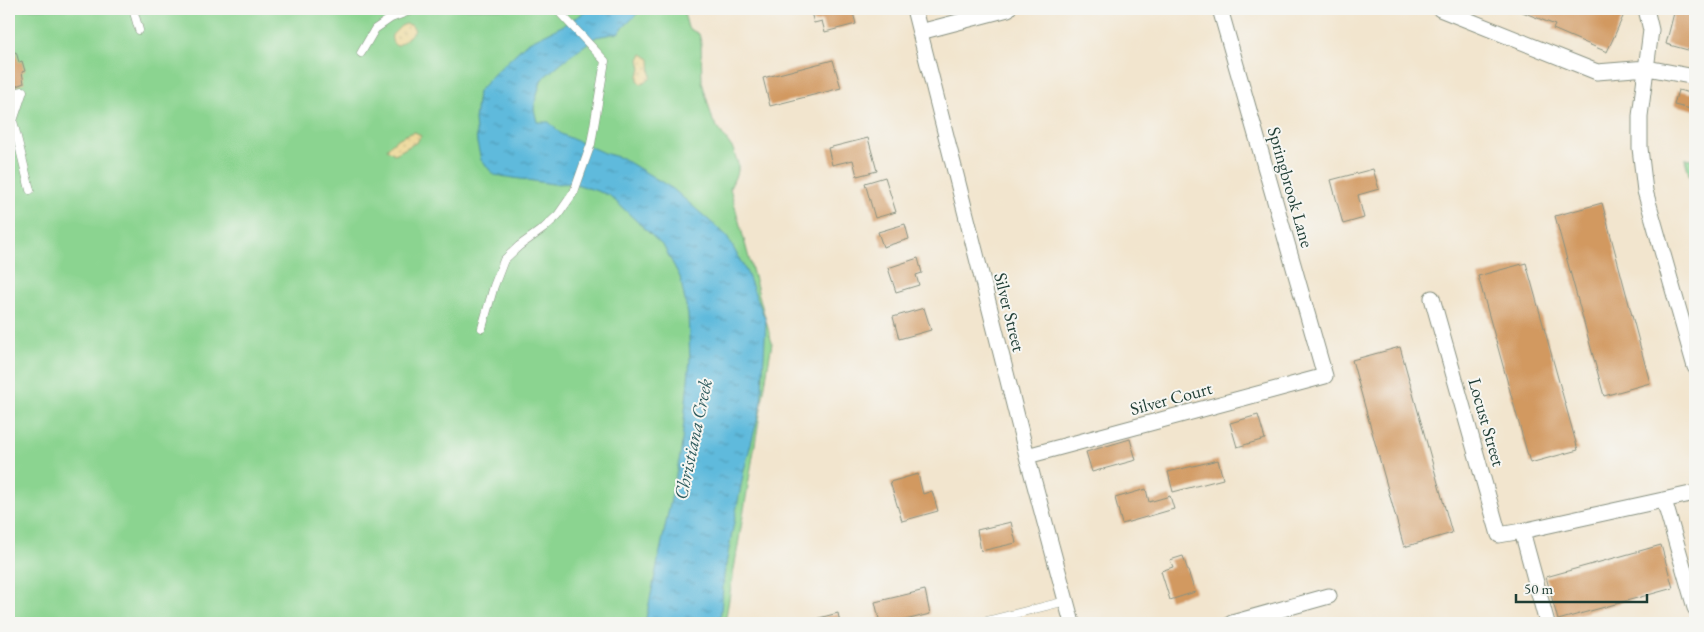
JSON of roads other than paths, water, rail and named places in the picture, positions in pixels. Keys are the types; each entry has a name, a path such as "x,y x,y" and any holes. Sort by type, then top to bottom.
{"street":[{"name":"Silver Street","path":"914,9 1027,456 1072,623"},
{"path":"920,32 1008,9"},
{"name":"Springbrook Lane","path":"1220,9 1325,376"},
{"path":"1440,9 1597,72 1648,68 1695,77"},
{"path":"1646,9 1651,30 1648,68 1640,116 1640,140 1645,191 1695,367"},
{"name":"Locust Street","path":"1432,298 1499,534 1522,531 1695,493"},
{"name":"Silver Court","path":"1027,456 1325,376"},
{"path":"1664,500 1695,608"},
{"path":"1522,531 1547,623"},
{"path":"1232,623 1329,596"}],"lane":[{"path":"133,9 138,30"},
{"path":"361,53 375,29 391,18 415,9"},
{"path":"482,328 494,286 504,260 558,215 574,192 591,144 605,61 561,12"},
{"path":"9,94 23,92 13,121 30,190"},
{"path":"979,623 1066,601"}],"water":[{"name":"Christiana Creek","path":"590,9 642,9 618,33 596,37 542,79 534,109 537,122 549,122 561,134 604,153 622,158 673,189 727,236 747,273 766,321 761,406 744,470 724,575 720,623 645,623 681,451 690,360 688,315 680,277 664,247 609,195 573,183 553,184 494,175 481,160 477,143 475,120 478,92 527,43 562,26"}]}
